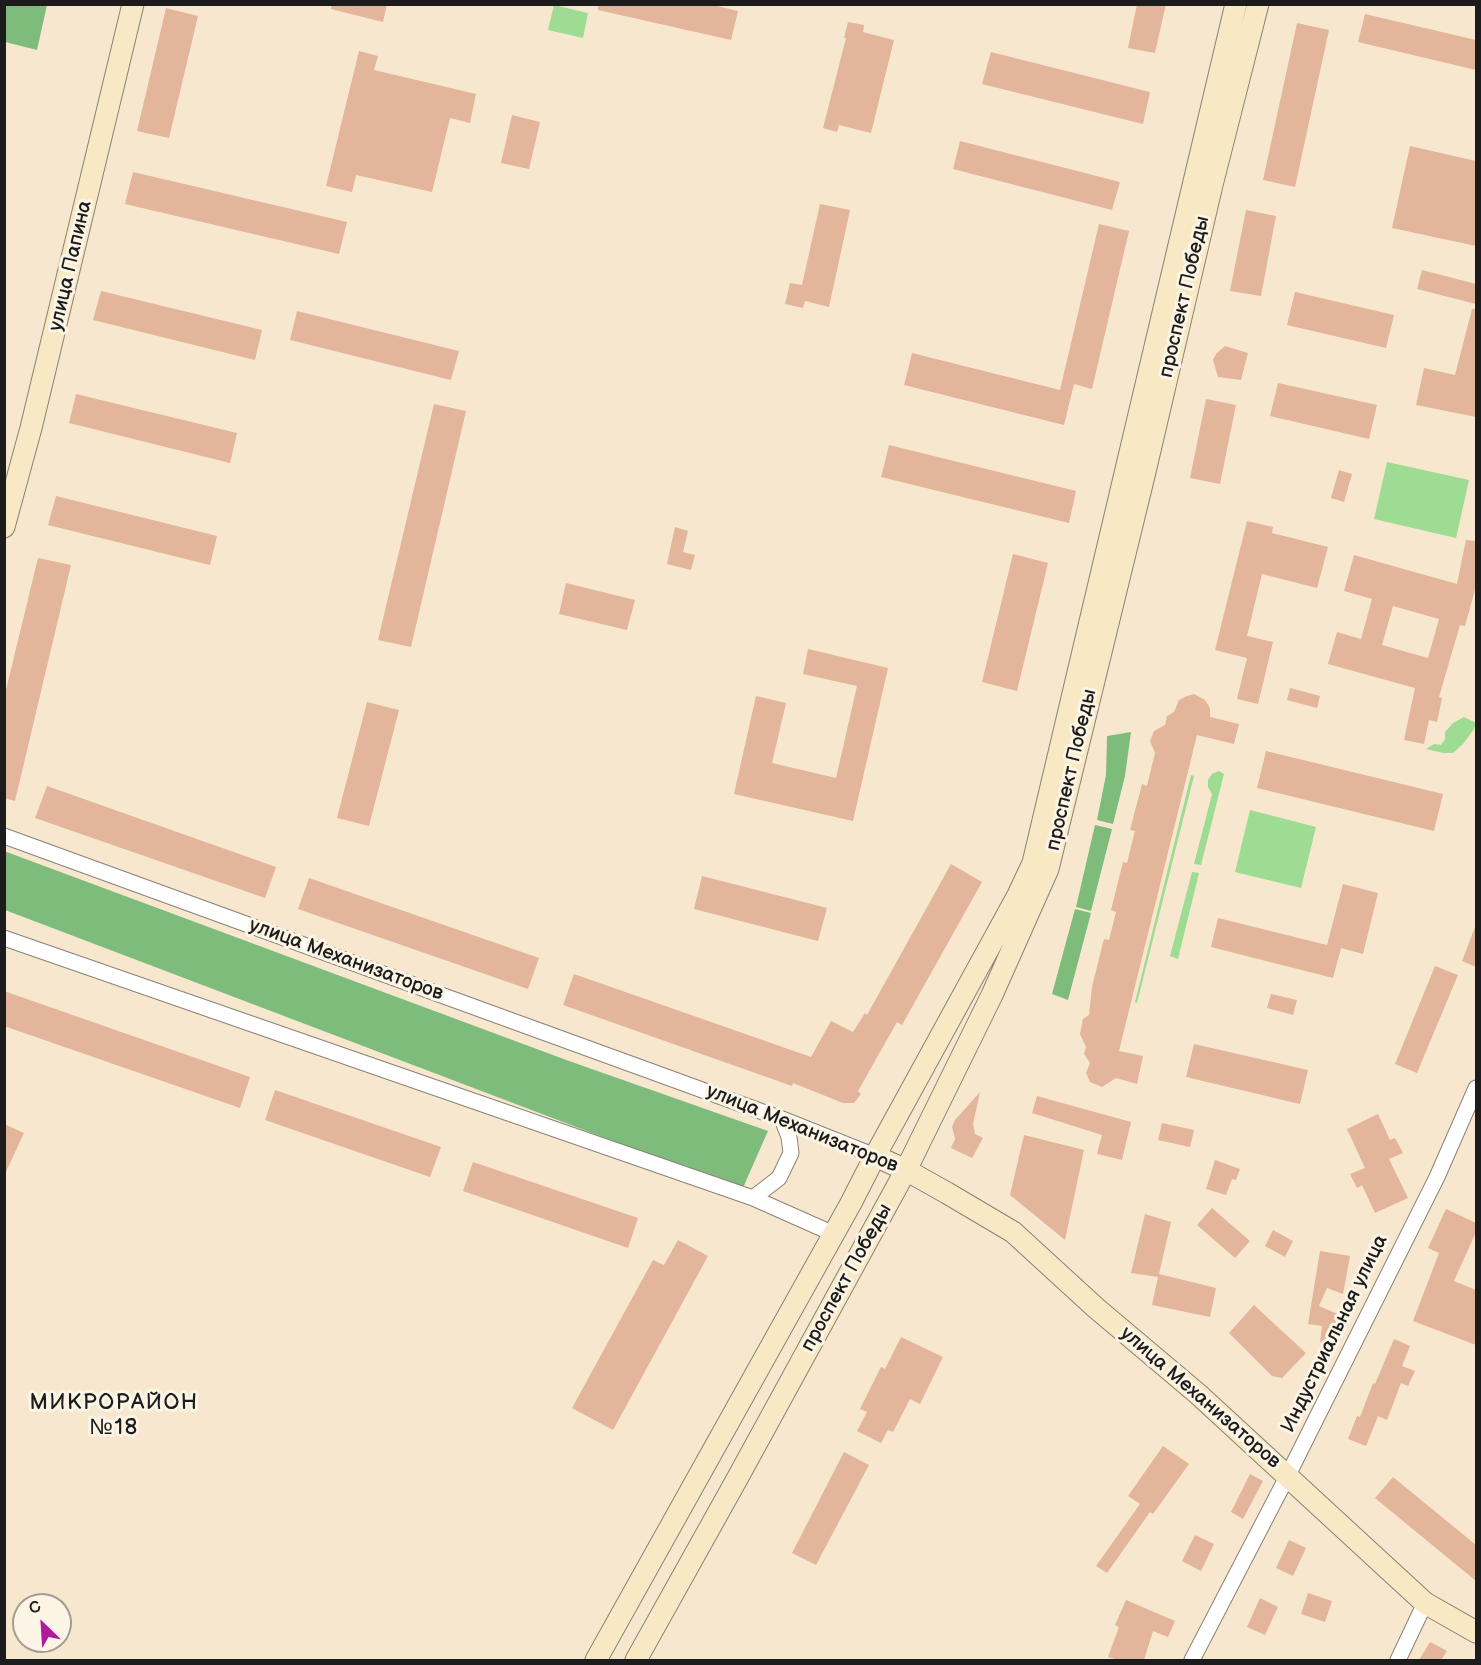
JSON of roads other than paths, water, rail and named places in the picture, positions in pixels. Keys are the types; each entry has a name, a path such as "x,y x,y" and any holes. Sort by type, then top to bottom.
{"main road":[{"name":"улица Папина","path":"4,527 32,428 133,4"},
{"name":"проспект Победы","path":"596,1660 834,1234 1018,896 1033,863 1236,4"},
{"name":"проспект Победы","path":"636,1660 906,1170 992,995 1048,869 1212,185 1258,4"},
{"name":"улица Механизаторов","path":"875,1156 906,1170 1013,1232 1096,1308 1198,1394 1288,1475 1425,1603 1476,1632"},
{"path":"705,1463 725,1467 737,1479"}],"street":[{"name":"улица Механизаторов","path":"4,836 782,1119 875,1156"},
{"path":"4,938 753,1198 834,1234"},
{"name":"Индустриальная улица","path":"1192,1660 1288,1475 1437,1177 1476,1088"},
{"path":"753,1198 779,1178 791,1154 789,1137 782,1119"},
{"path":"1398,1660 1425,1603"}],"district":[{"name":"МИКРОРАЙОН №18","path":"114,1416"}]}
